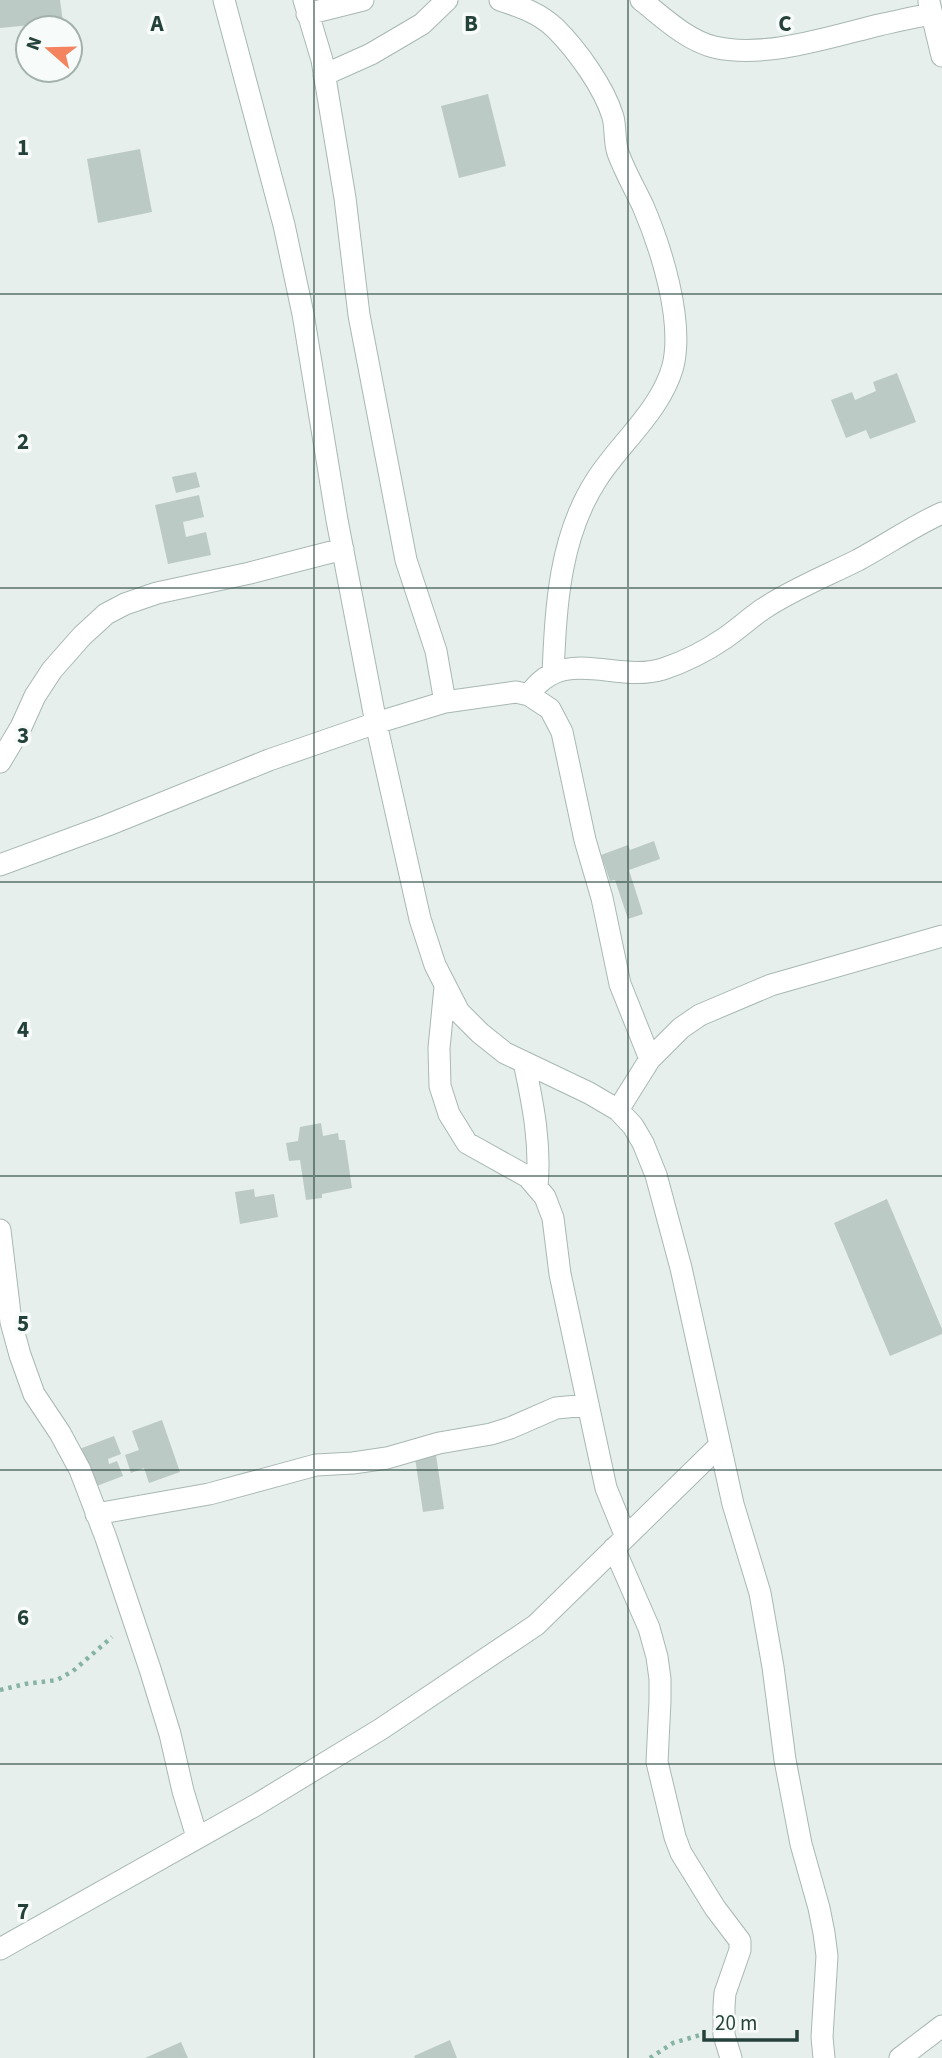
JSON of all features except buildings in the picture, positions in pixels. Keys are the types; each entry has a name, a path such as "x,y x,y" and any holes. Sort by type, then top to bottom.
{"street":[{"path":"223,0 287,237 376,723 420,919 435,965 459,1012 505,1053 590,1093 618,1111 633,1126 656,1175 681,1268 733,1504 760,1593 785,1760 801,1844 824,1933 827,1956 822,2037 824,2058"},
{"path":"363,0 305,7 324,75 345,198 359,315 405,560 436,651 444,702"},
{"path":"324,75 371,54 422,24 447,0"},
{"path":"500,0 538,13 578,55 598,84 613,117 617,151 660,251 672,296 675,325 673,364 663,393 596,480 566,550 558,598 553,673"},
{"path":"641,0 695,40 713,47 739,50 783,47 833,37 931,7 942,56"},
{"path":"529,695 539,681 568,668 635,672 661,670 724,639 763,609 793,592 856,561 923,521 942,513"},
{"path":"0,762 52,670 106,614 157,593 343,549"},
{"path":"0,865 269,760 376,723 444,702 516,692 529,695 550,709 562,732 584,840 602,898 620,985 650,1059"},
{"path":"618,1111 650,1059 681,1028 701,1015 783,982 942,936"},
{"path":"445,986 439,1048 440,1086 449,1114 467,1143 528,1177 545,1197 553,1218 561,1274 606,1488 620,1543 657,1657 660,1679 657,1762 675,1837 681,1853 715,1908 740,1941 737,1961 725,1993 724,2035 731,2058"},
{"path":"524,1062 538,1138 537,1187"},
{"path":"0,1230 11,1322 20,1355 34,1394 80,1470 150,1668 197,1837"},
{"path":"96,1514 209,1494 316,1465 387,1458 439,1443 491,1434 556,1408 588,1405"},
{"path":"0,1949 256,1805 381,1729 536,1625 719,1446"},
{"path":"900,2058 942,2026"}],"path":[{"path":"0,1690 57,1680 73,1671 133,1620"},
{"path":"650,2058 673,2043 709,2033 724,2035"}]}
